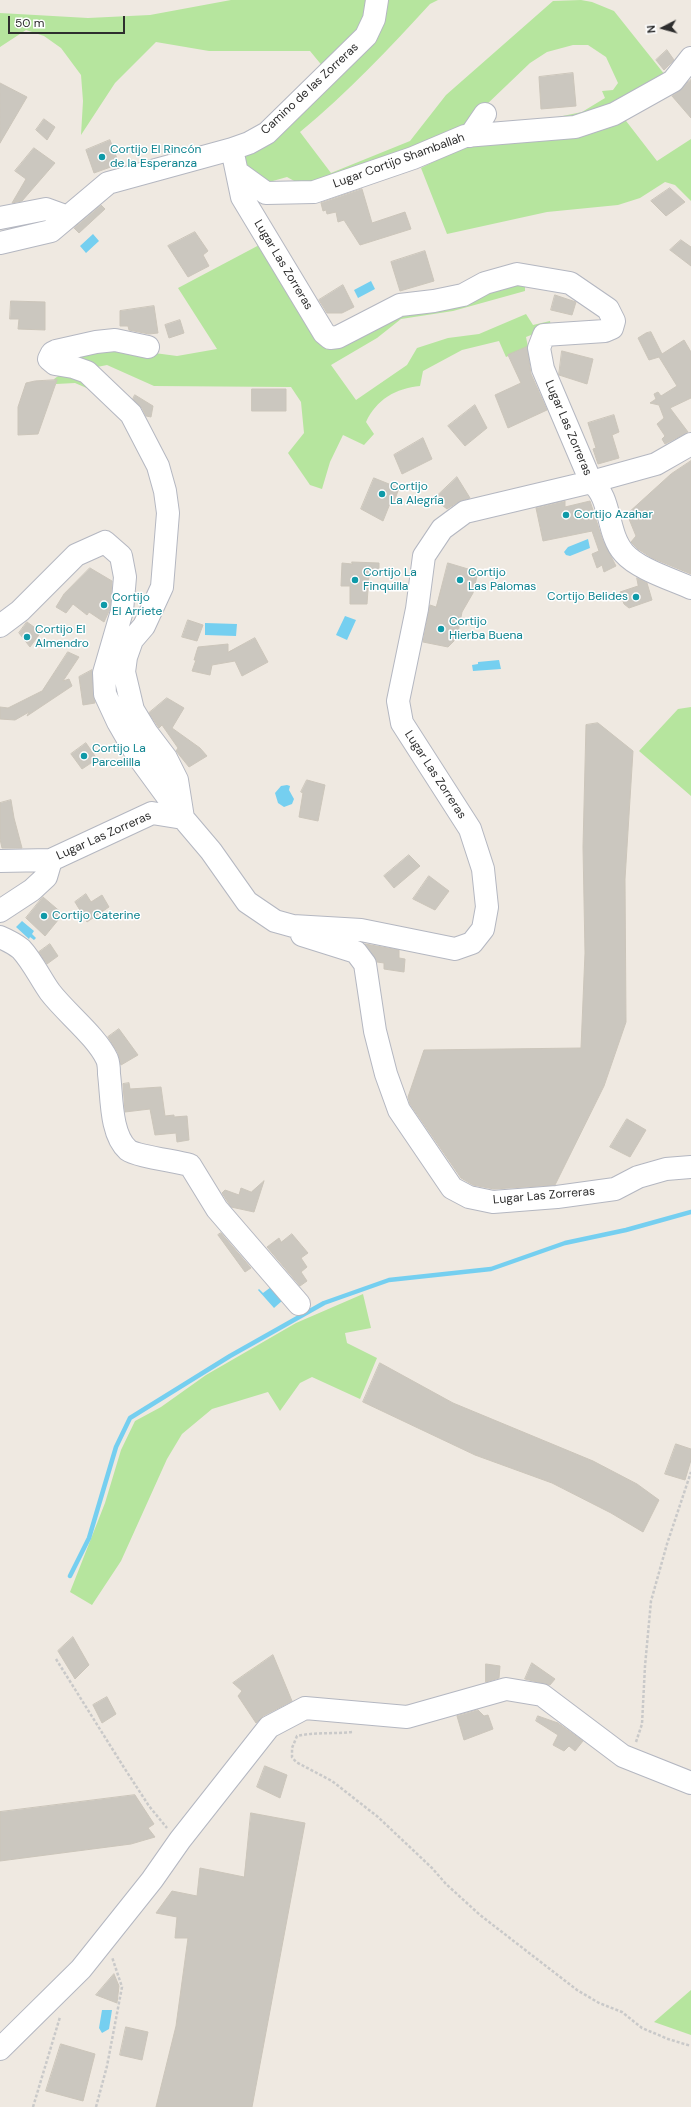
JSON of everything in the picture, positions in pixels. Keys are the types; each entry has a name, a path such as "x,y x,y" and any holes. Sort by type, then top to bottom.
{"street":[{"name":"Camino de las Zorreras","path":"0,244 51,231 108,183 232,150 267,133 366,36 374,19 377,0"},
{"name":"Lugar Cortijo Shamballah","path":"237,172 266,193 314,192 470,136 575,127 614,114 673,81 691,58"},
{"path":"470,136 485,114"},
{"name":"Lugar Las Zorreras","path":"232,150 242,197 324,333 330,338 338,336 400,305 463,295 486,283 517,274 570,283 608,309 614,321 612,328 605,331 544,335 539,348 543,369 591,482 465,512 442,529 424,556 417,609 398,701 402,723 470,829 484,869 487,907 483,929 472,944 455,949 361,930 292,926"},
{"path":"0,218 46,209 68,217"},
{"path":"148,347 115,340 96,342 56,351 49,359 55,364 73,367 87,372 131,414 158,466 165,491 168,513 162,587 144,626 132,640 126,657 124,672 133,710 147,733 166,758 177,780 183,818"},
{"path":"591,482 656,464 691,444"},
{"path":"591,482 600,488 615,539 623,552 635,563 691,588"},
{"path":"0,626 20,611 76,555 105,542 122,556 125,577 122,611 104,673 106,694 118,722 137,755 183,818 211,851 247,902 274,921 292,926"},
{"name":"Lugar Las Zorreras","path":"0,861 51,860 152,813 183,818"},
{"path":"0,910 32,890 46,877 51,860"},
{"name":"Lugar Las Zorreras","path":"292,926 297,933 356,952 364,964 375,1031 386,1074 399,1110 452,1188 469,1197 493,1202 557,1197 615,1189 638,1177 666,1169 691,1167"},
{"path":"0,937 20,948 28,957 49,990 85,1031 107,1060 111,1105 116,1128 123,1144 137,1155 148,1155 190,1165 217,1209 299,1304"},
{"path":"0,2049 81,1970 152,1880 180,1840 269,1727 305,1708 408,1717 506,1690 542,1695 623,1756 691,1783"}],"path":[{"path":"623,1756 632,1752 642,1724 645,1666 651,1601 667,1544 691,1472"},
{"path":"56,1658 149,1806 160,1821 180,1840"},
{"path":"376,1714 367,1726 359,1731 297,1736 292,1748 292,1757 296,1762 332,1781 378,1817 432,1868 446,1884 480,1915 576,1990 599,2004 622,2012 642,2028 668,2039 691,2046"},
{"path":"96,2107 107,2066 122,1987 111,1954 106,1960"},
{"path":"33,2107 60,2016"}],"green space":[{"path":"231,0 366,0 366,15 360,30 324,68 310,51 209,51 156,42 115,83 81,135 83,101 81,75 61,48 44,36 26,30 0,47 0,13 88,18 150,15"},
{"path":"385,0 438,0 430,4 367,70 300,132 331,173 410,141 446,95 553,1 581,0 592,2 614,11 665,75 601,114 553,118 582,112 605,98 602,91 613,90 618,83 606,57 588,45 573,45 547,52 530,63 461,129 305,187 287,177 262,184 243,166 244,154"},
{"path":"623,117 657,161 691,139 691,201 675,185 665,182 640,198 618,205 547,212 447,234 421,168 469,144"},
{"path":"263,243 318,336 519,281 525,283 525,291 453,311 401,319 377,338 331,365 356,400 407,365 417,348 448,338 479,334 526,314 533,325 550,321 551,327 526,337 528,347 506,357 499,341 462,350 423,371 420,386 395,392 375,407 366,422 374,434 364,445 343,435 330,462 322,489 310,485 288,453 304,433 301,402 291,387 154,386 107,365 87,369 59,356 77,351 147,352 177,356 217,349 178,288"},
{"path":"64,372 75,375 96,392 75,383 56,384 54,379"},
{"path":"691,707 691,796 639,751 678,709"},
{"path":"363,1294 371,1328 345,1333 347,1343 377,1358 360,1399 312,1377 300,1383 280,1411 268,1392 212,1409 182,1434 167,1459 121,1561 92,1605 70,1592 105,1503 121,1450 135,1421 161,1407 206,1375 296,1323"},
{"path":"691,1990 691,2035 654,2022"}],"water":[{"path":"93,234 99,241 86,253 80,246"},
{"path":"371,281 375,289 358,298 354,290"},
{"path":"588,539 590,548 570,556 566,555 564,552 568,547"},
{"path":"345,616 356,620 347,640 336,635"},
{"path":"205,623 237,624 236,636 205,635"},
{"path":"499,660 501,669 473,671 472,665 478,664 478,662"},
{"path":"281,786 290,786 289,790 294,799 292,804 284,807 278,803 275,793"},
{"path":"22,921 34,931 32,934 36,938 34,940 30,937 29,939 16,927"},
{"path":"271,1287 283,1300 274,1308 258,1290 259,1289 263,1293"},
{"path":"102,2010 112,2010 109,2029 102,2033 99,2028"}],"building":[{"path":"667,50 674,60 664,70 656,60"},
{"path":"573,73 576,106 541,109 539,77"},
{"path":"691,80 691,118 672,96"},
{"path":"0,83 27,97 0,143"},
{"path":"44,119 55,127 47,140 36,130"},
{"name":"Cortijo El Rincón de la Esperanza","path":"110,140 119,164 94,173 86,150"},
{"path":"34,148 55,163 22,201 12,203 26,179 15,171"},
{"path":"670,188 685,202 666,216 651,201"},
{"path":"362,189 372,223 405,212 411,229 360,245 344,220 338,222 336,212 327,214 326,210 323,211 321,203"},
{"path":"101,205 105,209 79,233 74,228"},
{"path":"195,232 208,251 203,255 209,266 188,277 168,246"},
{"path":"681,240 691,247 691,266 670,250"},
{"path":"425,251 434,281 400,291 391,262"},
{"path":"343,285 354,307 342,313 327,313 319,300"},
{"path":"555,295 576,302 572,315 551,310"},
{"path":"11,301 45,302 45,330 18,329 19,319 10,319"},
{"path":"154,306 158,333 149,334 129,330 128,326 120,326 120,311"},
{"path":"180,320 184,333 169,338 165,325"},
{"path":"651,332 662,354 684,340 691,352 691,398 670,408 688,432 665,444 662,439 665,436 657,424 664,418 659,405 650,403 656,399 654,394 658,392 661,396 677,386 659,357 649,360 638,338"},
{"path":"527,347 531,374 547,410 508,428 495,395 521,383 508,355"},
{"path":"562,351 593,359 587,384 559,375"},
{"path":"57,380 38,434 18,435 18,407 26,383"},
{"path":"252,389 286,389 286,411 252,411"},
{"path":"135,395 153,406 151,417 146,416 142,408 133,399"},
{"path":"475,405 487,428 465,446 448,426"},
{"path":"614,415 619,432 612,435 619,458 598,464 593,449 596,448 588,423"},
{"path":"423,438 432,459 402,474 394,455"},
{"path":"691,461 691,574 652,558 638,549 631,542 636,536 627,514 671,474"},
{"path":"457,477 470,498 458,502 447,509 434,499"},
{"name":"Cortijo La Alegría","path":"374,478 399,488 394,502 391,501 383,521 361,509"},
{"name":"Cortijo Azahar","path":"565,501 565,507 590,501 603,541 616,566 604,572 602,565 597,568 592,554 599,551 592,531 543,541 536,508"},
{"name":"Cortijo La Finquilla","path":"352,562 379,563 379,575 369,575 367,604 350,604 350,586 341,586 342,563 352,564"},
{"path":"448,563 478,572 473,593 462,612 457,638 448,647 423,642 430,605 436,607"},
{"path":"90,568 112,581 110,609 104,622 89,612 87,615 73,604 66,613 56,607 64,594"},
{"name":"Cortijo Belides","path":"637,578 647,583 652,600 629,608 624,604 620,592 638,586"},
{"path":"188,620 203,625 197,641 182,637"},
{"path":"27,622 41,632 30,647 19,633"},
{"path":"255,638 268,662 242,676 235,661 212,665 210,675 192,671 196,660 194,660 198,647 228,644 228,652"},
{"path":"68,652 79,657 63,681 69,679 72,686 27,716 29,712 15,720 0,719 0,707 8,708 42,691"},
{"path":"92,670 93,695 95,703 83,705 79,677"},
{"path":"167,698 184,708 172,728 200,748 207,756 189,767 176,751 178,748 162,725 159,728 149,713"},
{"path":"598,723 633,751 625,879 626,1022 604,1086 555,1185 494,1189 473,1185 461,1178 410,1104 408,1097 424,1050 581,1048 585,953 583,847 586,725"},
{"name":"Cortijo La Parcelilla","path":"86,743 97,759 82,769 71,754"},
{"path":"307,780 325,785 318,821 299,817 303,793 301,792"},
{"path":"11,800 22,848 2,848 0,839 0,803"},
{"path":"409,855 420,866 394,888 384,876"},
{"path":"429,876 449,891 435,910 413,899"},
{"path":"86,894 91,902 102,895 109,907 87,922 75,902"},
{"name":"Cortijo Caterine","path":"43,897 63,914 45,936 26,918"},
{"path":"50,944 58,956 47,964 39,952"},
{"path":"365,944 399,950 399,958 405,959 404,972 384,969 384,963 377,962"},
{"path":"119,1029 138,1055 121,1065 118,1053 108,1037"},
{"path":"129,1083 130,1089 161,1087 165,1116 187,1116 189,1140 177,1142 176,1133 155,1135 150,1109 125,1112 123,1084"},
{"path":"627,1119 646,1130 630,1157 610,1147"},
{"path":"264,1181 254,1212 231,1207 222,1193 225,1190 239,1195 241,1188 251,1192"},
{"path":"221,1233 251,1268 245,1272 218,1235"},
{"path":"292,1234 308,1253 301,1258 307,1267 301,1272 307,1281 300,1286 267,1247 279,1238 281,1242"},
{"path":"380,1363 453,1403 593,1461 637,1484 659,1500 643,1532 611,1513 552,1483 475,1455 363,1402"},
{"path":"676,1444 691,1449 691,1460 685,1480 665,1474"},
{"path":"73,1637 89,1665 75,1679 58,1651"},
{"path":"273,1655 292,1701 263,1716 256,1723 238,1696 242,1691 233,1683"},
{"path":"532,1663 555,1679 550,1685 525,1679"},
{"path":"486,1664 500,1666 499,1678 486,1682"},
{"path":"107,1697 116,1714 102,1723 93,1705"},
{"path":"478,1710 484,1716 488,1715 493,1729 464,1740 457,1716"},
{"path":"538,1716 558,1723 583,1741 575,1751 569,1746 564,1751 553,1745 558,1735 536,1721"},
{"path":"265,1766 287,1775 280,1798 257,1787"},
{"path":"135,1795 154,1824 148,1828 155,1837 131,1844 0,1861 0,1812"},
{"path":"251,1813 305,1823 252,2107 156,2107 176,2026 188,1938 175,1938 177,1917 156,1913 172,1891 197,1896 200,1868 244,1877"},
{"path":"114,1974 119,1986 117,2003 96,1995"},
{"path":"126,2027 148,2032 142,2060 120,2055"},
{"path":"61,2044 95,2054 83,2101 46,2091"}],"waterway":[{"path":"70,1576 89,1538 116,1447 130,1418 230,1356 324,1303 389,1280 491,1269 565,1243 626,1230 691,1212"}],"place":[{"name":"Cortijo El Rincón de la Esperanza","path":"102,157"},
{"name":"Cortijo La Alegría","path":"382,494"},
{"name":"Cortijo Azahar","path":"566,515"},
{"name":"Cortijo La Finquilla","path":"355,580"},
{"name":"Cortijo Las Palomas","path":"460,580"},
{"name":"Cortijo Belides","path":"636,597"},
{"name":"Cortijo El Arriete","path":"104,605"},
{"name":"Cortijo Hierba Buena","path":"441,629"},
{"name":"Cortijo El Almendro","path":"27,637"},
{"name":"Cortijo La Parcelilla","path":"84,756"},
{"name":"Cortijo Caterine","path":"44,916"}]}
